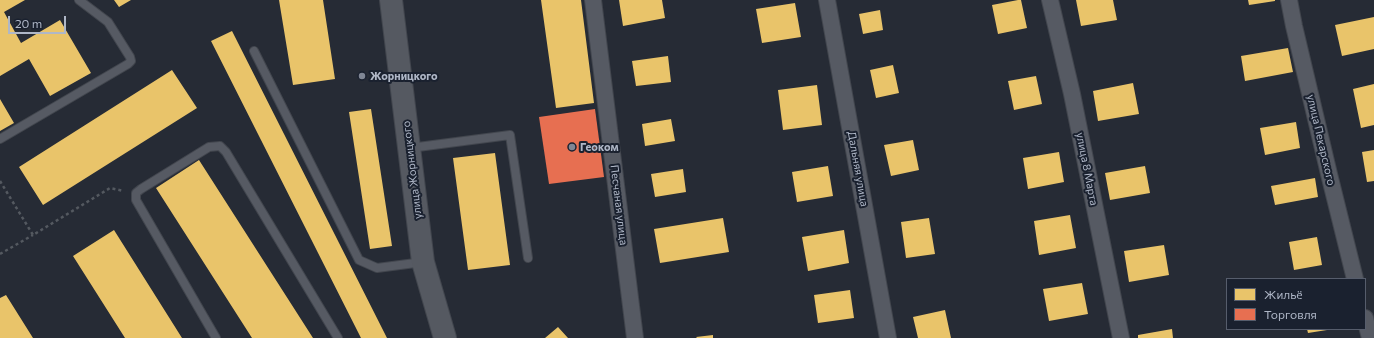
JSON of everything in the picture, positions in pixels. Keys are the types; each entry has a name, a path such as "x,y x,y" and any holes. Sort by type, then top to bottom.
{"main road":[{"name":"улица Жорницкого","path":"391,0 423,262 445,338"}],"street":[{"name":"Песчаная улица","path":"593,0 635,338"},
{"name":"Дальняя улица","path":"827,0 888,338"},
{"name":"улица 8 Марта","path":"1050,0 1072,94 1121,338"},
{"name":"улица Пекарского","path":"1289,0 1327,167 1355,278"},
{"path":"1366,322 1370,338"}],"lane":[{"path":"0,139 128,64 130,61 130,58 108,22 79,0"},
{"path":"254,51 359,260 377,268 423,262"},
{"path":"410,148 510,135 528,258"},
{"path":"216,338 136,200 136,193 209,147 220,146 226,152 338,338"}],"path":[{"path":"0,181 33,235"},
{"path":"0,254 110,188 136,193"}],"building: Жильё":[{"path":"0,0 25,0 4,12 21,43 60,20 91,73 50,96 29,59 0,76"},
{"path":"114,0 131,0 119,7"},
{"path":"279,0 323,0 335,79 293,85"},
{"path":"541,0 581,0 594,103 556,108"},
{"path":"619,0 662,0 665,18 623,26"},
{"path":"1021,0 1027,28 998,34 992,5"},
{"path":"1076,0 1113,0 1117,20 1081,26"},
{"path":"1248,0 1275,0 1275,1 1249,5"},
{"path":"795,3 801,37 762,43 756,9"},
{"path":"880,10 883,30 863,34 859,14"},
{"path":"1374,17 1374,49 1342,56 1335,25"},
{"path":"232,31 387,338 361,338 211,41"},
{"path":"1288,48 1293,72 1245,81 1241,56"},
{"path":"668,56 671,82 636,86 632,61"},
{"path":"893,65 899,93 876,98 870,70"},
{"path":"172,70 197,108 43,205 19,167"},
{"path":"1036,76 1042,104 1014,110 1008,81"},
{"path":"1133,83 1139,114 1098,121 1093,91"},
{"path":"1374,84 1374,125 1361,128 1353,89"},
{"path":"817,85 822,125 783,130 778,90"},
{"path":"0,99 14,123 0,131"},
{"path":"371,109 392,246 370,249 349,112"},
{"path":"671,119 675,141 645,146 642,124"},
{"path":"1296,122 1300,148 1265,155 1260,128"},
{"path":"913,140 919,170 891,176 884,145"},
{"path":"1374,150 1374,181 1367,182 1362,152"},
{"path":"1059,152 1064,182 1028,189 1023,158"},
{"path":"495,153 510,265 468,270 453,158"},
{"path":"199,160 313,338 252,338 156,188"},
{"path":"828,166 833,196 797,202 792,172"},
{"path":"1145,166 1150,193 1110,200 1105,173"},
{"path":"683,169 686,192 655,197 651,174"},
{"path":"1315,178 1318,197 1275,205 1271,186"},
{"path":"1070,215 1076,248 1039,255 1034,221"},
{"path":"723,218 729,252 660,263 654,229"},
{"path":"929,218 935,254 906,258 901,222"},
{"path":"114,230 182,338 125,338 73,256"},
{"path":"844,230 849,263 808,271 802,237"},
{"path":"1317,237 1322,265 1294,270 1289,242"},
{"path":"1164,245 1169,275 1129,282 1124,251"},
{"path":"1082,283 1088,314 1049,321 1043,289"},
{"path":"850,290 854,318 818,323 814,295"},
{"path":"6,295 33,338 0,338 0,298"},
{"path":"945,310 951,338 918,338 913,317"},
{"path":"558,327 568,338 545,338"},
{"path":"1172,329 1173,338 1138,338 1138,335"},
{"path":"1307,330 1327,330 1308,333"},
{"path":"713,335 713,338 696,337"}],"building: Торговля":[{"name":"Геоком","path":"595,109 604,177 549,184 539,117"}],"place":[{"name":"Жорницкого","path":"362,76"},
{"name":"Геоком","path":"572,147"}]}
